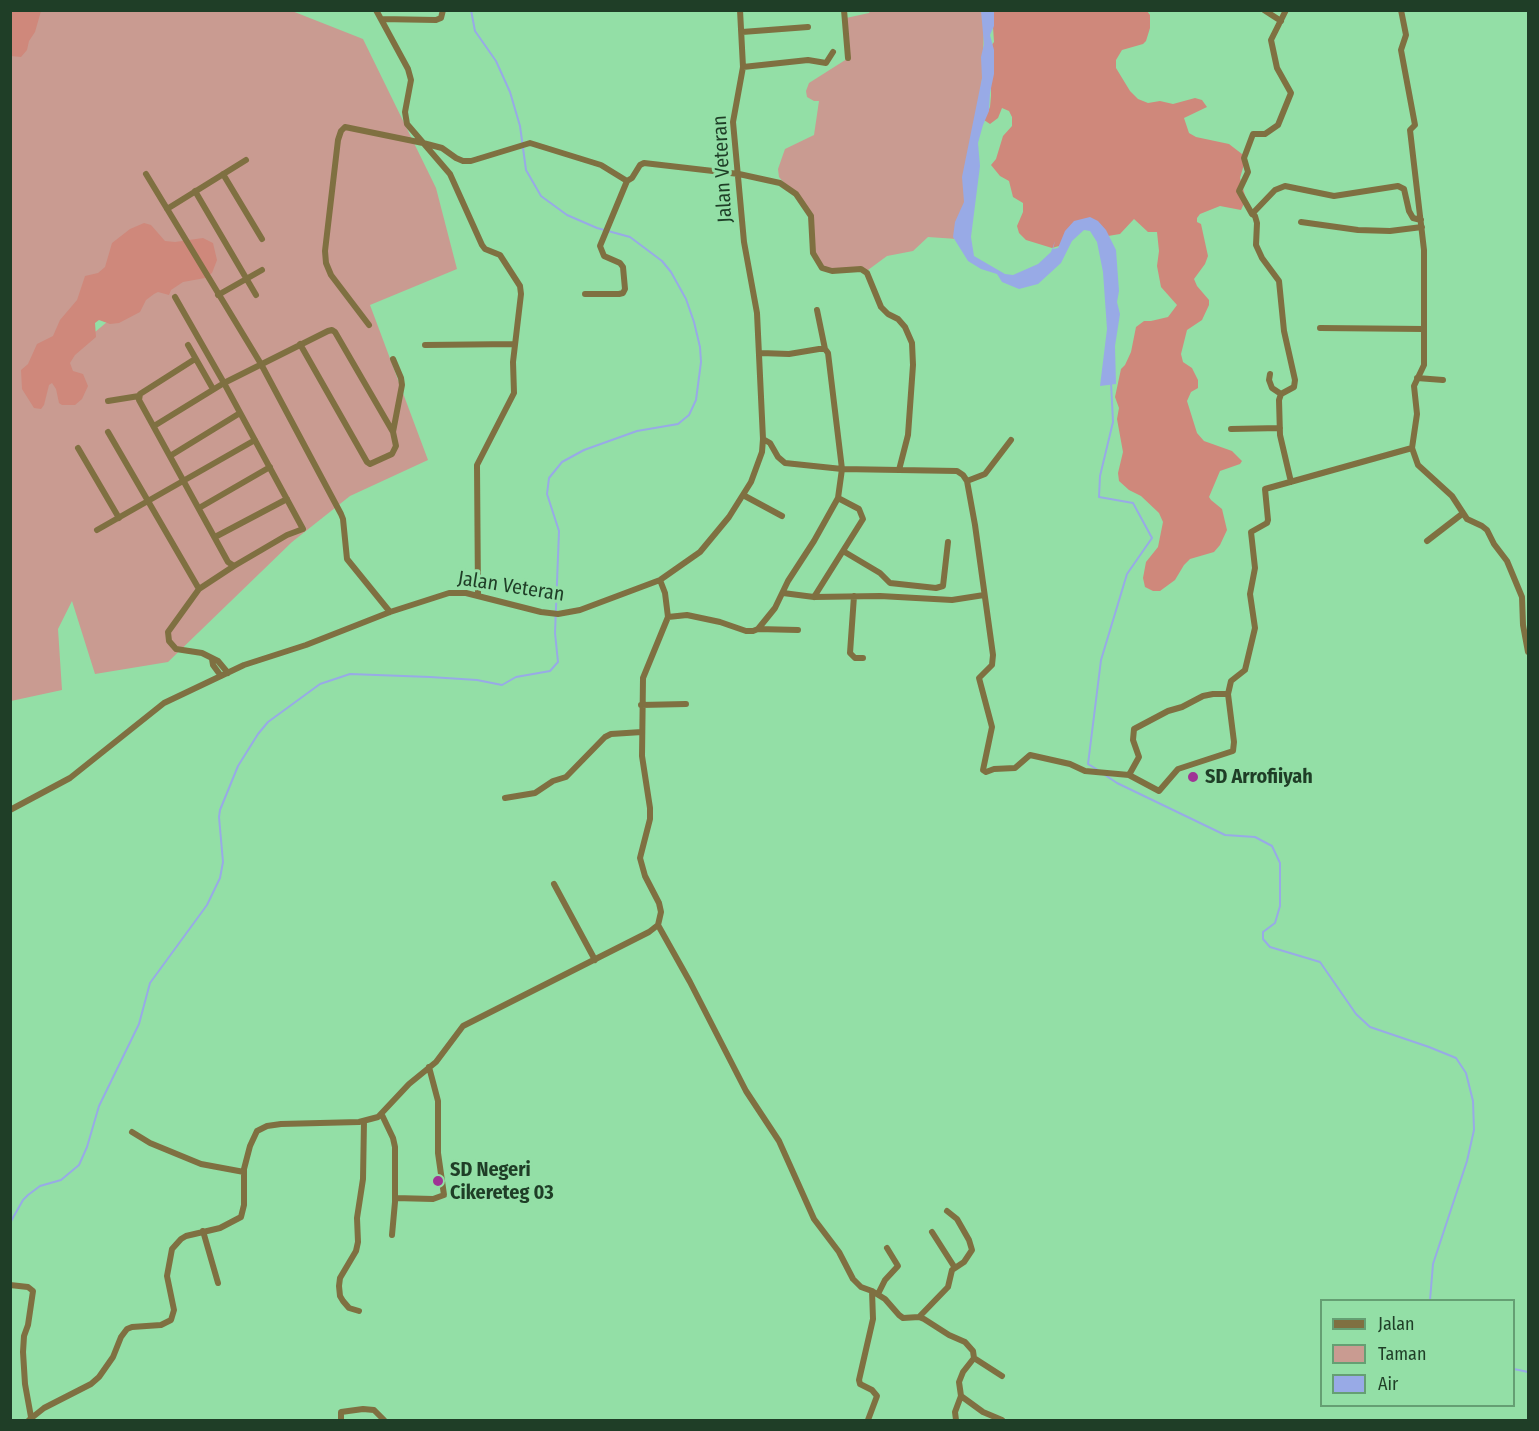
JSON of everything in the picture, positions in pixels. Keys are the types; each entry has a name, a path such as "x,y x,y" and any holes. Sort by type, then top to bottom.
{"street":[{"path":"376,10 408,69 411,80 406,121 450,174 482,245 485,249 500,255 520,286 511,401 477,465 478,596"},
{"path":"381,19 436,20 441,18 442,10"},
{"name":"Jalan Veteran","path":"10,810 70,778 156,708 244,665 317,641 390,612 450,593 460,592 541,612 558,614 580,610 660,580 700,552 729,517 743,495 758,467 763,439 757,313 744,242 734,115 743,67 740,10"},
{"path":"844,10 849,58"},
{"path":"1264,10 1281,21"},
{"path":"1286,10 1271,40 1277,68 1291,89 1291,93 1278,125 1265,134 1253,134 1244,158 1248,172 1239,191 1255,216 1256,245 1279,281 1284,331 1295,383 1292,389 1281,394 1279,400 1280,428 1291,482"},
{"path":"1401,10 1406,35 1401,50 1415,125 1410,130 1424,250 1424,364 1414,386 1417,414 1412,448 1418,465 1452,496 1467,519 1487,530 1507,561 1522,597 1523,625 1528,652"},
{"path":"742,32 808,27"},
{"path":"743,67 808,60 826,63 833,52"},
{"path":"369,325 331,275 326,263 325,251 338,140 340,131 345,128 442,148 463,161 471,161 524,144 535,144 601,165 627,181"},
{"path":"167,208 246,160"},
{"path":"585,294 619,294 625,289 623,267 604,256 600,246 627,181 632,178 640,165 644,163 739,174 780,183 796,195 812,216 813,253 822,268 832,271 861,269 867,273 881,307 905,327 912,343 914,365 908,435 899,470"},
{"path":"146,174 261,363 343,519 347,559 390,612"},
{"path":"223,174 262,239"},
{"path":"1252,214 1275,190 1286,186 1334,196 1398,186 1404,189 1413,218 1421,223"},
{"path":"195,192 256,295"},
{"path":"1301,222 1358,230 1390,231 1421,223"},
{"path":"218,295 262,270"},
{"path":"175,297 224,382 303,529 287,535 199,589 172,626 168,636 176,649 202,653 218,661 228,673"},
{"path":"668,617 687,615 720,622 746,631 753,632 758,629 775,608 838,498 842,469 831,360 825,349 817,310"},
{"path":"1320,328 1424,329"},
{"path":"154,426 224,382 261,363 300,344 328,331 335,332 393,432 396,446 392,454 373,464 367,462 300,344"},
{"path":"425,345 515,344"},
{"path":"188,345 213,389"},
{"path":"760,353 780,354 825,349"},
{"path":"108,401 139,396 195,359"},
{"path":"393,359 402,386 393,432"},
{"path":"1270,374 1269,380 1272,388 1281,394"},
{"path":"1417,378 1443,380"},
{"path":"139,396 228,562 234,566"},
{"path":"170,456 240,413"},
{"path":"1231,429 1280,428"},
{"path":"108,432 199,589"},
{"path":"763,439 770,443 778,457 785,463 842,469 957,471 963,475 967,481 975,525 993,655 992,665 979,678 992,727 983,770 986,772 994,769 1015,768 1030,755 1070,764 1085,771 1129,775 1159,791 1178,769 1233,751 1228,694 1231,681 1245,669 1256,628 1250,594 1255,568 1251,532 1267,524 1265,489 1412,448"},
{"path":"97,530 255,440"},
{"path":"967,481 985,474 1011,440"},
{"path":"78,448 119,518"},
{"path":"199,508 270,467"},
{"path":"743,495 782,516"},
{"path":"814,597 861,523 862,514 859,509 838,498"},
{"path":"215,537 287,499"},
{"path":"1427,541 1462,514"},
{"path":"843,551 880,573 890,583 936,588 943,586 948,542"},
{"path":"10,1285 28,1287 33,1291 23,1352 30,1419 55,1402 91,1384 99,1377 127,1329 161,1325 171,1320 174,1310 167,1276 172,1249 181,1239 227,1226 241,1216 244,1204 244,1172 253,1136 262,1128 295,1123 364,1121 382,1115 409,1084 441,1057 463,1026 595,960 658,925 661,912 645,876 640,858 650,819 642,756 643,678 668,617 665,593 660,580"},
{"path":"783,593 814,597 854,596 952,600 984,595"},
{"path":"854,596 850,653 855,658 863,658"},
{"path":"758,629 798,630"},
{"path":"212,659 213,665 221,676"},
{"path":"1129,775 1140,757 1133,743 1134,729 1203,696 1228,694"},
{"path":"641,705 686,704"},
{"path":"505,798 535,793 553,781 566,777 610,734 642,732"},
{"path":"554,884 595,960"},
{"path":"658,925 746,1091 775,1134 814,1219 839,1252 853,1279 861,1287 875,1292 903,1318 919,1317 965,1342 973,1351 974,1358 963,1372 959,1382 961,1396 955,1412 956,1420"},
{"path":"395,1198 434,1199 444,1196 438,1153 438,1101 429,1067"},
{"path":"382,1115 395,1147 392,1235"},
{"path":"359,1311 349,1308 343,1301 339,1286 340,1278 356,1251 358,1242 357,1218 365,1155 364,1121"},
{"path":"132,1132 150,1143 201,1164 244,1172"},
{"path":"919,1317 948,1287 951,1282 951,1273 970,1254 971,1246 957,1219 947,1211"},
{"path":"203,1231 218,1283"},
{"path":"932,1233 955,1268"},
{"path":"868,1420 877,1396 872,1390 860,1384 859,1380 873,1319 875,1292 898,1266 887,1248"},
{"path":"974,1358 1002,1376"},
{"path":"961,1396 982,1412 1002,1420"},
{"path":"341,1420 341,1412 363,1409 374,1410 384,1420"}],"green space":[{"path":"10,11 292,11 363,39 436,188 457,269 370,305 428,460 350,496 292,542 168,662 95,674 72,601 58,629 62,690 11,701","holes":["142,249 155,282 77,347"]},
{"path":"870,11 982,11 984,27 982,79 965,202 957,239 928,237 913,251 887,256 868,270 832,272 818,261 813,243 813,216 779,177 778,169 785,149 814,135 819,101 807,97 806,91 809,83 850,57 846,18"}],"shaded area":[{"path":"10,11 41,11 35,32 29,41 27,50 21,57 11,56"},
{"path":"992,11 1147,11 1150,15 1150,28 1146,41 1122,50 1116,60 1116,68 1130,91 1138,99 1148,103 1160,101 1173,104 1195,98 1202,100 1207,107 1184,118 1189,133 1196,137 1229,144 1242,154 1245,161 1240,178 1246,199 1241,210 1220,206 1200,214 1197,218 1197,222 1201,224 1208,256 1194,279 1209,300 1209,305 1202,320 1187,330 1181,354 1183,362 1192,368 1198,380 1198,388 1191,392 1187,401 1197,433 1204,441 1232,451 1242,461 1240,464 1220,471 1209,497 1222,509 1227,530 1220,545 1214,552 1190,559 1175,580 1160,591 1153,591 1145,587 1143,578 1146,562 1158,547 1163,522 1159,513 1141,496 1129,490 1119,481 1118,473 1123,452 1117,419 1119,408 1115,397 1121,369 1131,352 1136,327 1144,321 1168,317 1177,305 1161,287 1157,266 1159,251 1157,232 1148,232 1134,219 1120,234 1108,236 1088,220 1059,246 1052,248 1026,240 1019,233 1017,226 1023,212 1023,203 1013,197 1009,181 1000,176 991,165 996,159 1003,136 1012,126 1012,117 1009,111 1002,108 998,118 990,124 984,120 990,107 991,96 991,46 994,42"},
{"path":"144,223 151,225 165,241 203,238 213,243 217,260 212,273 205,278 183,282 171,290 169,295 158,292 154,294 146,300 140,312 119,323 110,324 99,320 95,323 96,337 75,355 70,363 73,371 83,374 88,386 82,399 75,405 62,405 59,403 52,383 49,385 44,405 41,409 34,408 22,389 21,370 28,364 37,344 53,336 60,320 77,300 85,276 98,273 105,267 112,243 130,229"}],"water":[{"path":"981,11 994,11 994,26 990,35 994,50 994,74 989,111 978,143 980,166 971,237 974,256 1005,274 1013,275 1038,264 1051,252 1055,241 1053,249 1058,248 1065,231 1074,221 1090,217 1098,221 1106,230 1116,250 1119,291 1117,302 1120,314 1115,346 1116,384 1100,386 1107,329 1103,272 1097,242 1090,231 1084,230 1072,241 1061,263 1038,284 1019,289 1002,282 997,274 981,269 968,261 953,237 955,222 964,202 962,177 982,78 981,57 984,44"}],"waterway":[{"path":"10,1223 28,1195 40,1186 61,1180 79,1165 99,1106 139,1024 150,983 207,905 220,878 223,862 220,810 238,766 268,722 320,684 350,674 477,680 502,685 516,677 550,671 558,662 555,633 559,531 547,494 549,478 562,462 584,450 637,431 678,424 689,415 696,400 701,362 700,347 686,299 671,272 662,261 630,237 597,228 567,215 541,196 526,170 520,126 510,92 496,61 475,31 471,10"},
{"path":"1098,770 1088,764 1101,660 1127,574 1152,538 1133,503 1099,497 1100,476 1113,422 1111,382"},
{"path":"1105,775 1225,835 1255,837 1272,846 1280,863 1280,906 1275,923 1263,932 1263,939 1270,947 1320,962 1356,1014 1370,1027 1456,1058 1466,1073 1473,1101 1474,1130 1467,1161 1433,1264 1430,1299"},
{"path":"1515,1369 1528,1372"}],"place":[{"name":"SD Arrofiiyah","path":"1193,777"},
{"name":"SD Negeri Cikereteg 03","path":"438,1181"}]}
